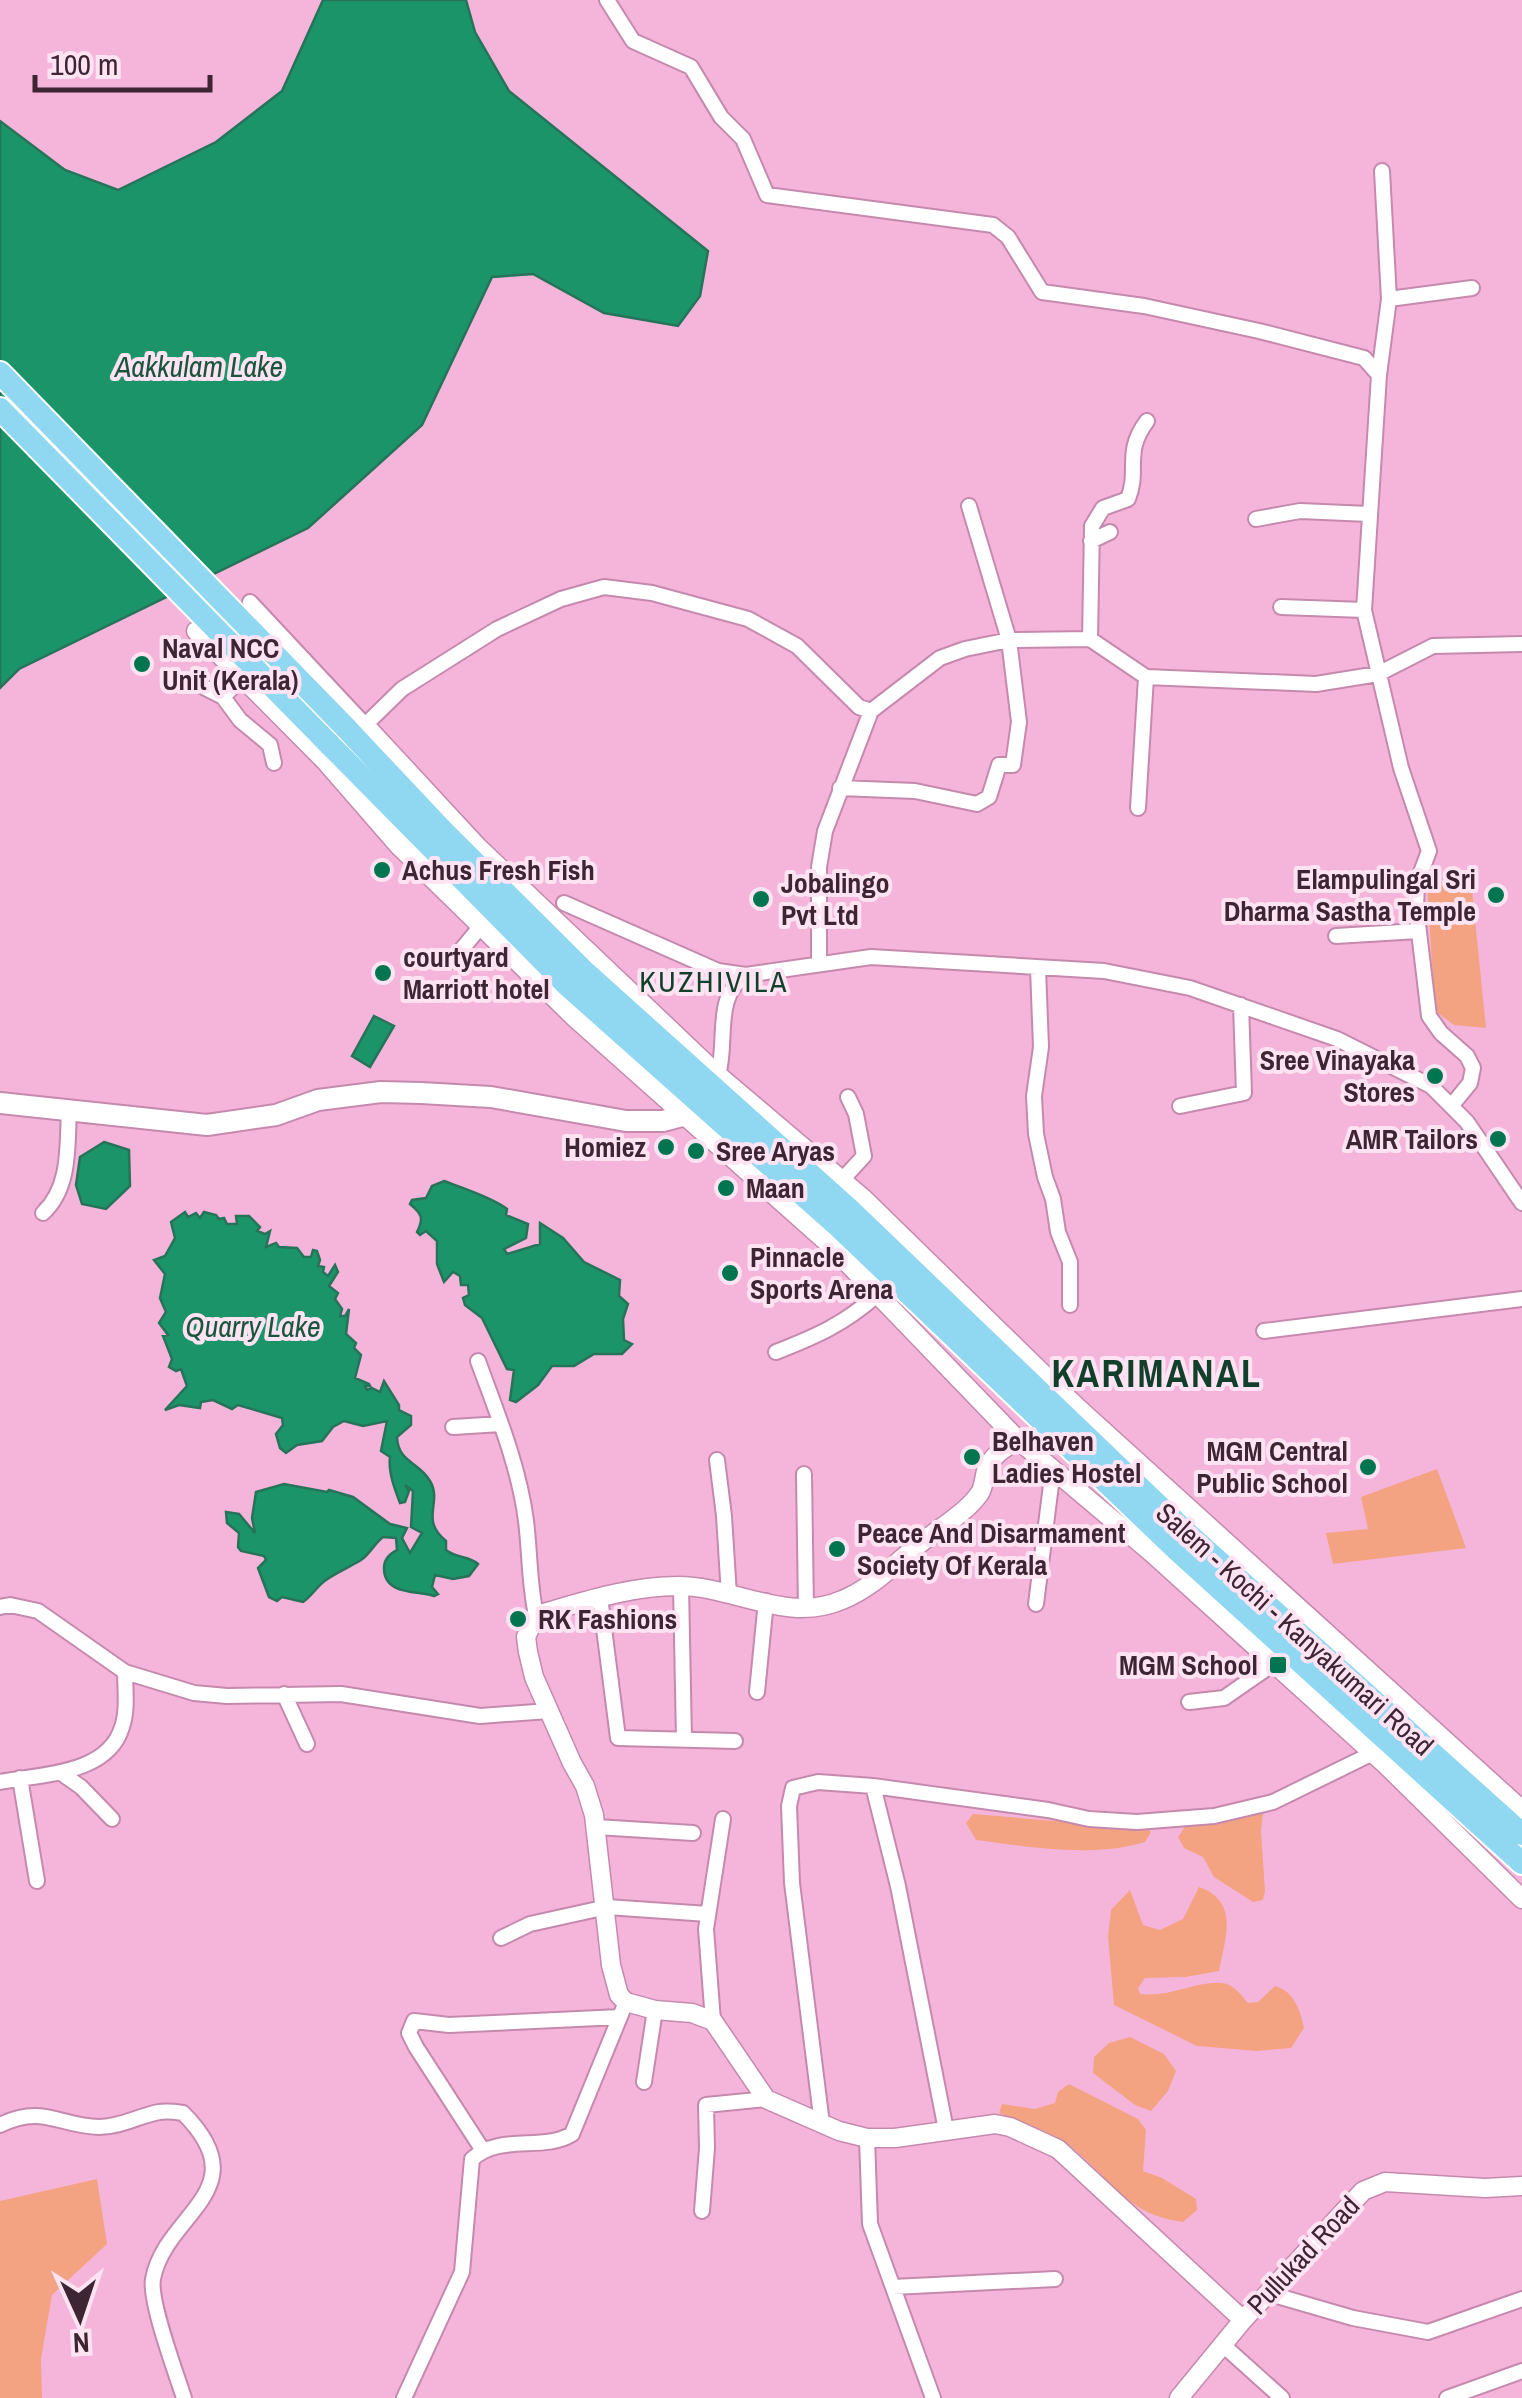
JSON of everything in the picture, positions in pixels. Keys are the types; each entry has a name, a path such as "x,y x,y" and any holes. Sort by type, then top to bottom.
{"highway":[{"name":"Salem - Kochi - Kanyakumari Road","path":"0,373 214,591 531,951 704,1097 850,1210 1186,1532 1522,1834"},
{"name":"Salem - Kochi - Kanyakumari Road","path":"0,408 196,620 345,744"},
{"name":"Salem - Kochi - Kanyakumari Road","path":"704,1097 1176,1548 1522,1863"}],"main road":[{"path":"0,1103 207,1125 276,1115 318,1100 381,1092 490,1098 626,1120 663,1121 704,1097"}],"street":[{"path":"607,0 633,41 692,66 721,117 742,139 767,195 994,225 1008,236 1042,292 1144,306 1260,331 1364,358 1380,374"},
{"path":"1382,171 1389,298 1364,610 1401,768 1429,851 1417,883 1418,931 1429,1016 1440,1033 1467,1056 1473,1068 1470,1083 1452,1105"},
{"path":"1389,298 1472,288"},
{"path":"1090,639 1091,541 1097,514 1128,499 1132,490 1134,438 1147,421"},
{"path":"840,788 915,792 977,804 989,796 999,765 1013,765 1019,722 1009,640 969,506"},
{"path":"1256,518 1300,510 1369,514"},
{"path":"1091,541 1110,532"},
{"path":"345,744 402,689 497,629 560,599 604,588 652,592 748,619 797,646 859,706 871,711"},
{"path":"250,602 345,744 398,846 481,926 704,1097 842,1180 1091,1420 1522,1810"},
{"path":"1281,607 1364,610"},
{"path":"196,620 242,678 345,744 478,847 704,1097 829,1244 1018,1440 1152,1552 1522,1899"},
{"path":"818,963 819,867 825,831 840,788 871,711 940,658 1009,640 1090,639 1146,677 1316,684 1378,674 1432,646 1522,644"},
{"path":"1138,808 1146,677"},
{"path":"223,697 242,678"},
{"path":"194,682 223,697 240,720 270,745 274,763"},
{"path":"564,903 718,971 746,975 871,957 1104,971 1190,988 1337,1040 1431,1086 1452,1105 1522,1203"},
{"path":"452,961 481,926"},
{"path":"1336,936 1418,931"},
{"path":"1038,968 1041,1047 1034,1096 1036,1134 1058,1232 1070,1262 1070,1305"},
{"path":"704,1097 723,1057 726,1000 734,982 746,975"},
{"path":"1180,1106 1244,1093 1241,1004"},
{"path":"842,1180 864,1156 856,1114 848,1097"},
{"path":"42,1213 54,1202 65,1174 69,1110"},
{"path":"776,1352 829,1331 877,1294"},
{"path":"1264,1331 1522,1299"},
{"path":"404,2398 462,2272 472,2159 482,2149 530,2140 560,2142 572,2134 623,2010 611,1966 596,1827 585,1786 534,1677 526,1638 536,1615 526,1520 501,1424 478,1362"},
{"path":"453,1427 501,1424"},
{"path":"536,1615 642,1589 682,1586 784,1609 806,1609 840,1601 877,1581 958,1514 981,1491 987,1466 1018,1440"},
{"path":"717,1460 728,1595"},
{"path":"1036,1604 1053,1469"},
{"path":"804,1474 806,1609"},
{"path":"682,1586 684,1740"},
{"path":"600,1598 618,1738 735,1741"},
{"path":"757,1692 766,1602"},
{"path":"0,1607 10,1604 38,1610 126,1672 194,1693 340,1694 480,1716 548,1710"},
{"path":"1189,1702 1224,1698 1273,1664"},
{"path":"0,1782 61,1773 104,1755 122,1730 126,1672"},
{"path":"284,1694 307,1744"},
{"path":"822,2124 792,1883 789,1806 794,1788 818,1782 873,1786 1089,1819 1137,1822 1214,1816 1273,1802 1371,1754"},
{"path":"61,1773 112,1818"},
{"path":"20,1778 37,1881"},
{"path":"873,1786 898,1886 946,2130"},
{"path":"723,1819 708,1914 713,2021 766,2099"},
{"path":"596,1827 692,1833"},
{"path":"501,1938 530,1924 607,1907 708,1914"},
{"path":"482,2149 416,2047 409,2033 414,2022 449,2025 623,2010 692,2013 713,2021"},
{"path":"644,2082 654,2010"},
{"path":"702,2211 706,2105 766,2099 822,2124 867,2138 995,2124 1010,2126 1058,2149 1244,2320"},
{"path":"0,2125 11,2119 42,2114 95,2127 114,2126 160,2112 183,2112 202,2132 212,2170 207,2196 178,2230 158,2262 152,2283 184,2398"},
{"path":"867,2138 870,2224 933,2398"},
{"name":"Pullukad Road","path":"1179,2398 1267,2294 1374,2184 1522,2186"},
{"path":"893,2287 1055,2279"},
{"path":"1267,2294 1353,2318 1428,2332 1522,2299"},
{"path":"1223,2345 1282,2398"},
{"path":"1447,2398 1522,2371"}],"shaded area":[{"path":"1471,880 1486,1028 1454,1025 1435,1011 1427,883"},
{"path":"1437,1469 1466,1548 1333,1564 1326,1533 1368,1529 1361,1497"},
{"path":"1254,1807 1263,1813 1265,1891 1263,1900 1253,1902 1214,1877 1203,1857 1184,1848 1178,1837 1188,1822"},
{"path":"973,1814 1102,1825 1144,1824 1151,1832 1145,1842 1125,1847 1039,1848 976,1840 966,1823"},
{"path":"1199,1887 1212,1893 1225,1911 1226,1934 1219,1971 1145,1978 1138,1988 1140,1994 1222,1983 1234,1988 1248,2003 1258,2002 1275,1986 1292,1997 1304,2028 1291,2048 1257,2051 1197,2046 1114,2005 1108,1936 1111,1910 1130,1890 1143,1925 1160,1930 1183,1919"},
{"path":"1130,2037 1164,2054 1176,2071 1168,2091 1151,2111 1135,2105 1093,2073 1094,2057 1109,2043"},
{"path":"1069,2084 1138,2119 1146,2130 1143,2171 1196,2199 1197,2210 1183,2222 1147,2212 1062,2141 999,2113 1002,2104 1035,2109 1055,2103 1058,2092"},
{"path":"97,2179 107,2244 52,2295 41,2359 42,2398 0,2398 0,2201"}],"water":[{"name":"Aakkulam Lake","path":"323,0 466,0 475,32 509,91 708,251 700,296 678,326 604,313 533,274 492,277 422,425 308,528 19,669 0,688 0,121 65,170 118,190 216,142 282,91"},
{"path":"374,1016 394,1026 370,1067 352,1056"},
{"path":"104,1142 129,1150 130,1186 106,1209 82,1204 76,1185 80,1157"},
{"path":"444,1181 494,1201 507,1209 506,1215 528,1224 526,1238 504,1249 507,1254 540,1244 540,1223 563,1238 584,1262 620,1280 619,1296 628,1304 623,1319 624,1340 632,1344 622,1354 594,1354 574,1366 552,1366 538,1385 516,1402 510,1400 514,1370 507,1369 482,1318 465,1305 463,1298 469,1295 468,1285 461,1285 460,1276 453,1272 444,1282 437,1264 437,1241 426,1231 420,1235 417,1232 421,1216 410,1204 412,1200 426,1198 432,1186"},
{"name":"Quarry Lake","path":"185,1212 188,1217 196,1213 200,1218 204,1212 216,1215 227,1224 237,1224 236,1216 249,1216 260,1227 257,1231 270,1231 266,1247 276,1243 279,1247 297,1248 304,1257 317,1251 318,1266 324,1267 328,1276 335,1265 338,1272 329,1286 338,1293 335,1299 342,1309 340,1316 345,1316 349,1309 346,1334 361,1355 355,1378 369,1384 365,1386 367,1390 380,1392 384,1381 399,1410 411,1416 411,1425 397,1437 398,1446 430,1481 434,1497 432,1518 446,1541 446,1550 478,1564 469,1576 453,1579 435,1575 432,1587 438,1594 434,1596 396,1588 390,1584 384,1568 387,1557 397,1550 396,1538 383,1537 364,1558 326,1580 303,1602 269,1597 258,1568 266,1560 264,1556 241,1551 239,1533 227,1523 226,1512 239,1514 255,1533 252,1518 256,1492 284,1484 329,1490 353,1497 390,1524 407,1528 402,1538 410,1553 422,1533 411,1527 413,1491 405,1485 409,1491 405,1502 400,1503 390,1457 381,1451 387,1421 363,1426 344,1421 322,1441 297,1445 286,1453 276,1434 283,1425 282,1418 238,1405 232,1409 213,1400 201,1402 200,1408 179,1405 165,1410 187,1386 181,1369 169,1367 172,1359 163,1336 168,1335 159,1323 166,1312 160,1298 165,1274 154,1260 165,1256 175,1238 171,1222"}],"place":[{"name":"Naval NCC Unit (Kerala)","path":"142,664"},
{"name":"Achus Fresh Fish","path":"382,870"},
{"name":"Elampulingal Sri Dharma Sastha Temple","path":"1496,895"},
{"name":"Jobalingo Pvt Ltd","path":"761,899"},
{"name":"courtyard Marriott hotel","path":"383,973"},
{"name":"Sree Vinayaka Stores","path":"1435,1076"},
{"name":"AMR Tailors","path":"1498,1139"},
{"name":"Homiez","path":"666,1147"},
{"name":"Sree Aryas","path":"696,1151"},
{"name":"Maan","path":"726,1188"},
{"name":"Pinnacle Sports Arena","path":"730,1273"},
{"name":"Belhaven Ladies Hostel","path":"972,1457"},
{"name":"MGM Central Public School","path":"1368,1467"},
{"name":"Peace And Disarmament Society Of Kerala","path":"837,1549"},
{"name":"RK Fashions","path":"518,1619"},
{"name":"MGM School","path":"1278,1665"}],"district":[{"name":"KUZHIVILA","path":"714,981"},
{"name":"KARIMANAL","path":"1157,1373"}]}
